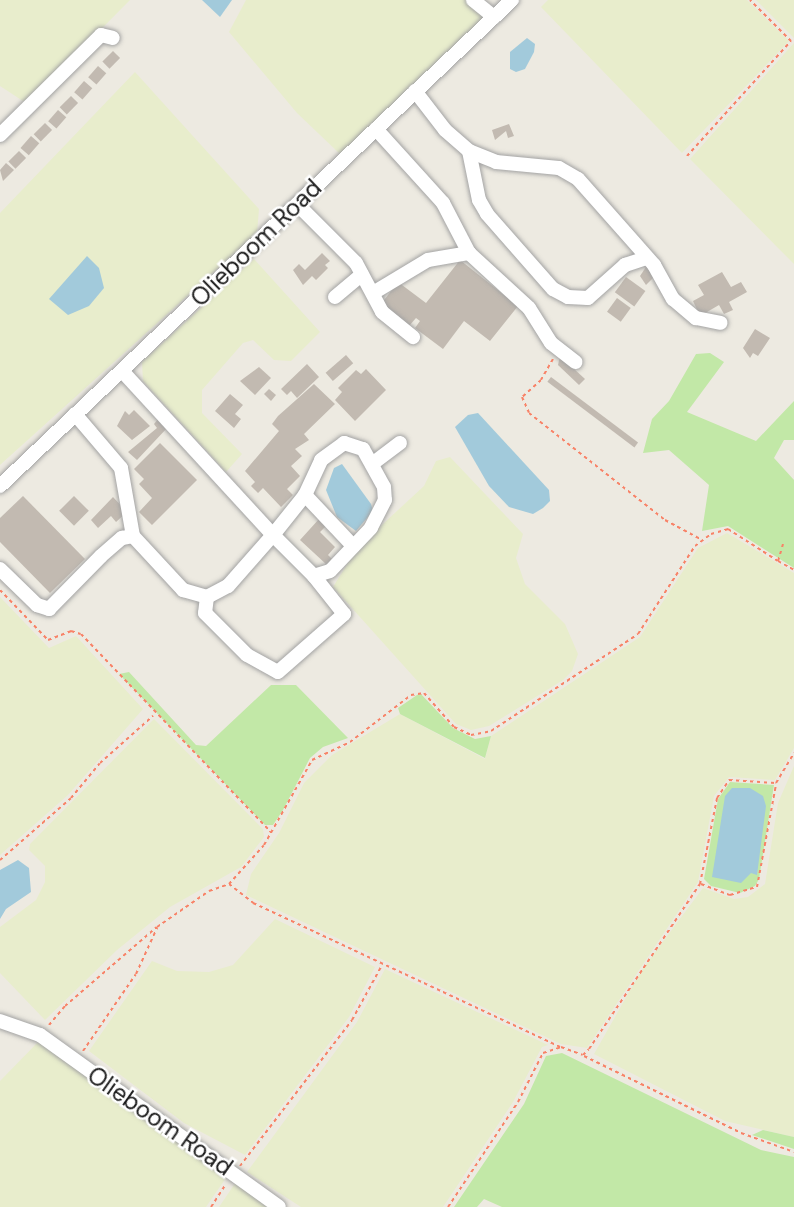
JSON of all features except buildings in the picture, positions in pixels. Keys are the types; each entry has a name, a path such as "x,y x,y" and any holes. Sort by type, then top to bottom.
{"street":[{"path":"473,0 494,16"},
{"name":"Olieboom Road","path":"0,486 512,0"},
{"path":"0,135 102,35 113,38"},
{"path":"415,91 440,124 469,151 496,162 566,171 588,187 646,258 681,307 706,323 720,323"},
{"path":"376,129 443,204 469,253 529,308 551,343 575,362"},
{"path":"469,151 483,209 536,274 561,295 588,298 625,265 646,258"},
{"path":"297,204 362,274 382,312 413,337"},
{"path":"373,293 428,260 469,253"},
{"path":"335,296 362,274"},
{"path":"122,371 272,535 314,576 344,614 278,672 247,656 205,612 207,597"},
{"path":"75,414 121,468 133,536 183,590 207,597 228,586 272,535 304,495 320,460 340,443 363,449 384,487 385,500 371,528 326,574 314,576"},
{"path":"372,464 400,443"},
{"path":"304,495 353,546"},
{"path":"0,569 37,606 49,609 101,556 133,536"},
{"name":"Olieboom Road","path":"0,1021 40,1035 279,1207"}],"path":[{"path":"687,156 791,41 750,0"},
{"path":"551,343 553,359 541,380 523,397 528,412 665,520 703,540"},
{"path":"40,1035 65,1006 157,927 209,891 229,884 272,833 312,760 359,736 411,695 424,693 454,727 471,735 491,731 548,692 580,676 638,634 703,540 728,529 794,570"},
{"path":"778,561 783,544"},
{"path":"0,590 48,640 71,631 81,634 154,715 272,833"},
{"path":"0,860 71,798 100,763 154,715"},
{"path":"700,884 730,895 757,887 776,783 794,753"},
{"path":"583,1055 700,884 717,798 729,780 776,783"},
{"path":"229,884 253,903 583,1055 741,1133 794,1152"},
{"path":"82,1067 83,1045 136,974 157,927"},
{"path":"211,1207 233,1174 352,1020 383,964"},
{"path":"447,1207 518,1102 543,1053 561,1047"}],"green space":[{"path":"0,0 130,0 32,99 23,101 0,86"},
{"path":"246,0 473,0 487,14 341,155 297,113 229,32"},
{"path":"548,0 747,0 789,41 682,153 541,7"},
{"path":"756,0 794,0 794,38"},
{"path":"794,43 794,264 690,159"},
{"path":"135,72 259,209 257,233 0,465 0,213"},
{"path":"254,259 320,332 291,361 274,360 253,340 243,343 202,390 202,413 242,454 226,472 143,381 142,362"},
{"path":"710,353 724,362 687,412 756,441 794,401 794,440 784,440 774,458 794,480 794,568 728,526 702,531 709,485 669,450 643,453 652,419 669,401 696,354"},
{"path":"450,457 523,534 516,558 525,584 565,624 578,654 572,671 563,680 489,726 471,730 456,724 333,587 357,548 424,486 436,461"},
{"path":"727,533 794,573 794,748 775,780 729,777 714,796 698,882 587,1048 561,1044 246,895 251,874 279,833 304,783 332,755 400,714 485,759 491,736 640,637 698,548"},
{"path":"0,597 49,648 76,636 143,709 68,795 0,855"},
{"path":"129,672 196,745 206,746 271,685 296,685 348,738 323,747 310,758 273,825 265,825 119,674"},
{"path":"420,693 453,728 475,739 491,736 485,758 400,714 398,708"},
{"path":"154,719 263,829 264,837 241,867 170,907 117,950 45,1020 0,973 0,927 36,900 45,882 45,866 29,850 30,844"},
{"path":"794,766 794,1137 725,1121 594,1054 641,971 703,888 734,899 748,897 765,884 778,803"},
{"path":"730,782 774,785 759,879 755,886 740,893 711,886 704,879 718,799"},
{"path":"275,919 375,967 349,1017 245,1155 184,1123 89,1051 152,961 177,971 209,972 233,965"},
{"path":"385,969 548,1045 542,1047 513,1102 443,1207 301,1207 247,1172 357,1022"},
{"path":"40,1040 228,1175 206,1207 0,1207 0,1081"},
{"path":"562,1053 761,1150 794,1157 794,1207 502,1207 484,1199 477,1207 454,1207 524,1104 546,1056"},
{"path":"763,1130 794,1137 794,1149 752,1135"},
{"path":"238,1179 275,1207 219,1207"}],"water":[{"path":"202,0 232,0 220,17"},
{"path":"527,38 535,44 534,52 525,69 516,72 510,69 510,52"},
{"path":"87,256 99,268 104,288 89,306 68,315 49,299"},
{"path":"478,413 549,490 550,501 543,508 533,514 509,507 489,486 455,427 468,415"},
{"path":"342,464 371,504 373,511 356,531 337,517 326,490 334,468"},
{"path":"732,788 750,788 763,796 766,806 757,875 751,873 741,883 712,877 725,796"},
{"path":"18,860 29,868 31,892 6,909 0,919 0,870"}]}
